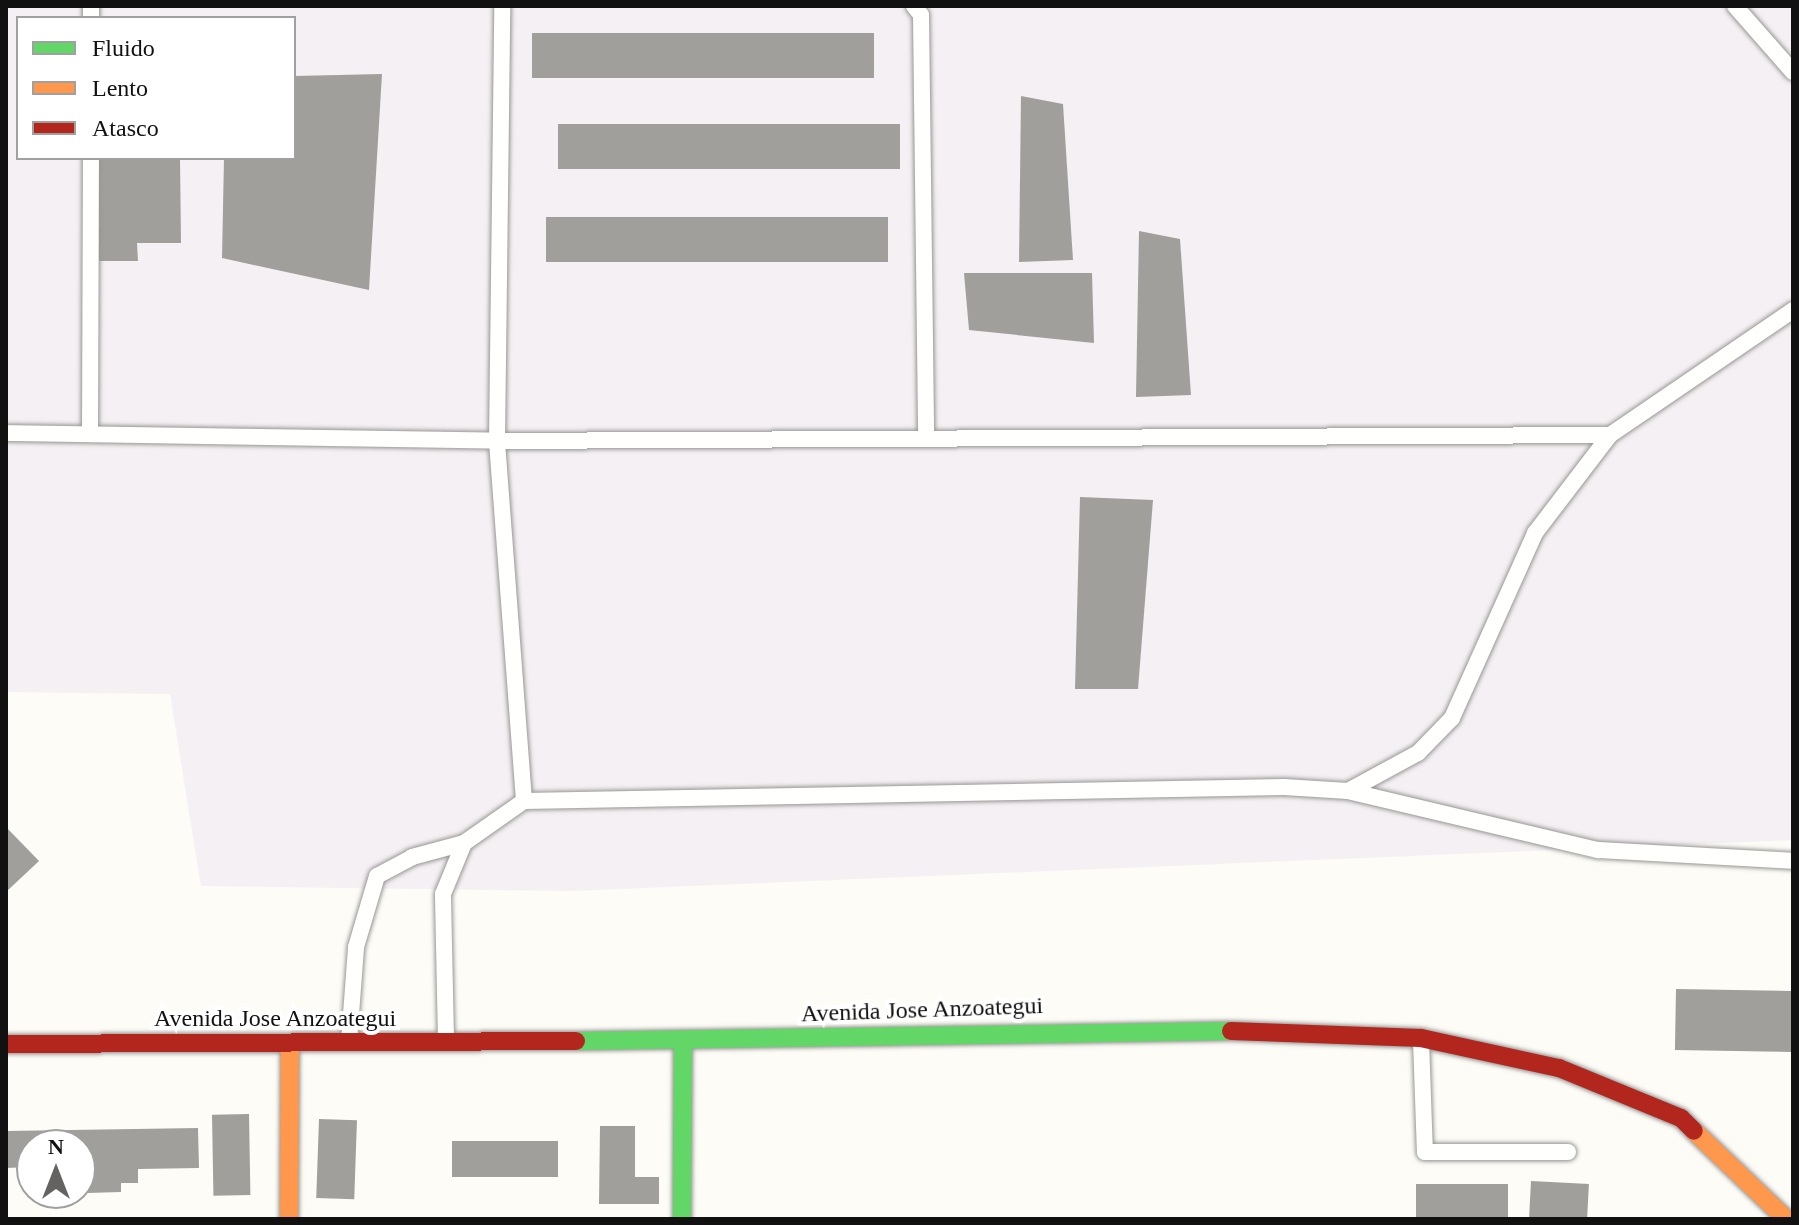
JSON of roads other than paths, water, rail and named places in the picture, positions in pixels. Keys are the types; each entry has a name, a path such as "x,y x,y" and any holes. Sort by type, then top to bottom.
{"street":[{"name":"Avenida Jose Anzoategui","path":"6,1044 683,1041 1159,1028 1421,1038 1559,1068 1681,1118 1786,1219"},
{"path":"682,1219 683,1041"},
{"path":"289,1219 290,1044"}],"lane":[{"path":"502,6 497,441 524,801"},
{"path":"914,6 921,15 926,439"},
{"path":"1735,6 1793,72"},
{"path":"90,433 91,160"},
{"path":"1348,791 1418,753 1452,718 1535,533 1610,435 1793,310"},
{"path":"6,433 497,441 1610,435"},
{"path":"349,1043 358,935 377,876 412,857 464,843 524,801 1348,791 1598,850 1793,861"},
{"path":"446,1041 443,894 464,843"},
{"path":"1421,1038 1425,1152 1568,1152"}]}
